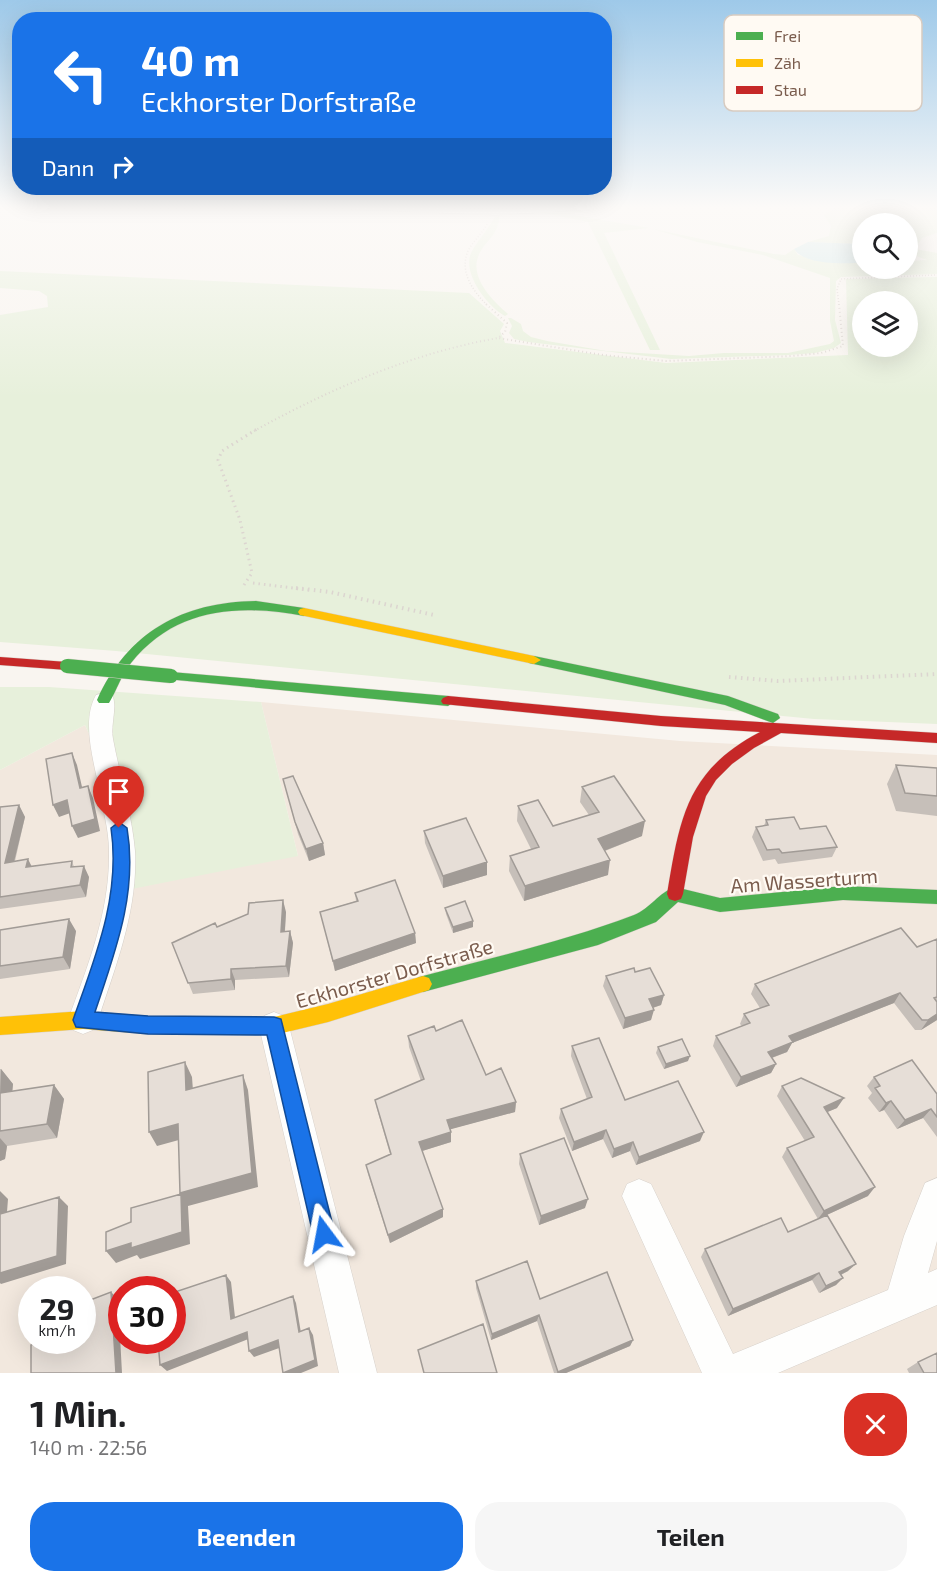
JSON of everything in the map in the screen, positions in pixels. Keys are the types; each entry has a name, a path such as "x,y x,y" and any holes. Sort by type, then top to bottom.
{"main road":[{"path":"104,700 116,672 136,648 159,631 184,619 222,608 270,606 361,622 728,701 805,730"},
{"path":"0,661 661,721 937,738"},
{"path":"675,894 692,806 701,785 730,754 749,740 779,729"},
{"name":"Am Wasserturm","path":"675,894 720,905 762,903 843,893 937,897"},
{"name":"Eckhorster Dorfstraße","path":"0,1026 83,1020 148,1025 274,1026 328,1014 465,972 598,937 650,917 675,894"}],"street":[{"path":"83,1020 112,934 121,891 122,850 100,729 104,700"},
{"path":"274,1026 358,1373"},
{"path":"902,1302 921,1236 937,1195"},
{"path":"639,1196 722,1373"},
{"path":"733,1373 937,1287"}],"path":[{"path":"467,270 475,293 507,323 505,332 498,338"},
{"path":"222,608 246,583 252,573 240,520 218,460 222,451 287,414 396,363 468,342 498,338 603,355 666,361 821,353 843,346 837,289 841,279 937,275"},
{"path":"246,583 270,583 330,592 441,616"},
{"path":"722,676 778,681 937,674"}],"shaded area":[{"path":"261,702 680,741 937,755 937,1373 0,1373 0,770 85,725 119,799 298,856"}],"green space":[{"path":"470,270 477,270 480,282 490,296 508,314 505,316 498,312 484,298"},
{"path":"611,270 622,270 660,350 650,350"},
{"path":"807,270 852,270 852,277 841,277 836,281 835,320 841,343 834,348 815,353 671,359 528,342 514,339 509,333 512,326 508,318 521,324 523,331 531,337 547,341 606,351 689,356 724,353 788,353 830,344 834,341 830,321 830,278"},
{"path":"918,270 937,270 937,274 918,275"},
{"path":"0,271 469,293 504,324 500,331 505,343 666,363 848,355 846,279 937,277 937,724 814,719 116,651 0,642 0,315 48,307 47,296 39,291 0,288"},
{"path":"0,687 49,687 261,702 298,856 132,889 119,799 85,725 0,770"}],"building":[{"path":"72,753 80,788 88,786 95,819 72,826 67,800 53,805 46,759"},
{"path":"896,765 937,768 937,796 905,793"},
{"path":"293,776 323,843 306,849 295,822 283,779"},
{"path":"614,776 645,821 598,839 610,860 525,886 510,856 539,847 518,806 538,800 553,826 599,812 582,787"},
{"path":"19,805 5,863 28,859 26,867 72,861 71,867 84,866 80,885 0,897 0,807"},
{"path":"794,817 800,829 826,826 837,847 782,853 779,849 767,850 756,827 768,825 766,820"},
{"path":"466,818 487,862 443,876 424,831"},
{"path":"395,880 415,933 333,961 320,912 358,901 355,893"},
{"path":"283,900 281,932 290,931 286,966 231,969 231,979 188,983 172,943 215,923 217,927 248,914 249,903"},
{"path":"465,901 473,921 453,927 445,908"},
{"path":"69,919 63,957 0,966 0,930"},
{"path":"901,928 917,947 937,939 937,997 934,998 937,1002 937,1014 928,1020 922,1020 900,993 789,1036 793,1042 768,1052 776,1064 741,1077 716,1036 750,1023 744,1014 769,1005 755,984"},
{"path":"634,968 635,972 650,968 664,995 649,999 654,1010 625,1018 606,976"},
{"path":"462,1020 486,1075 501,1068 516,1102 447,1120 451,1132 419,1142 443,1209 388,1235 366,1165 391,1154 375,1100 424,1079 408,1036 434,1026 436,1031"},
{"path":"599,1038 625,1100 678,1081 704,1132 639,1157 633,1142 614,1149 606,1130 574,1142 561,1109 592,1097 572,1046"},
{"path":"682,1039 690,1056 666,1064 658,1047"},
{"path":"912,1060 937,1094 937,1117 931,1109 905,1120 891,1101 886,1103 875,1088 880,1086 874,1077"},
{"path":"185,1062 186,1090 243,1075 252,1173 180,1193 178,1124 149,1132 148,1072"},
{"path":"801,1078 844,1098 824,1107 875,1187 824,1211 787,1148 814,1137 782,1086"},
{"path":"54,1085 47,1124 0,1131 0,1093"},
{"path":"564,1138 588,1199 541,1216 520,1154"},
{"path":"181,1194 182,1232 131,1248 131,1243 106,1251 106,1232 131,1222 131,1208"},
{"path":"59,1197 57,1256 0,1273 0,1214"},
{"path":"827,1215 856,1264 839,1272 843,1278 826,1286 819,1273 733,1309 705,1249 781,1218 788,1232"},
{"path":"527,1261 540,1299 607,1272 633,1340 558,1372 539,1315 492,1334 476,1281"},
{"path":"226,1275 231,1319 293,1296 299,1332 309,1328 315,1360 283,1373 278,1340 249,1351 247,1332 160,1365 159,1354 186,1354 186,1288"},
{"path":"108,1293 108,1354 115,1354 116,1373 31,1373 31,1354 96,1354 96,1298"},
{"path":"483,1324 497,1373 424,1373 418,1350"},
{"path":"937,1353 937,1373 924,1373 918,1362"}],"traffic: fast":[{"path":"104,700 113,679 126,660 142,644 181,619 203,611 249,605 304,612"},
{"path":"534,660 728,701 773,718"},
{"path":"67,666 171,676"},
{"path":"171,676 448,701"},
{"path":"423,984 598,937 650,917 675,894 720,905 843,893 937,897"}],"traffic: slow":[{"path":"304,612 534,660"},
{"path":"0,1026 83,1020 148,1025 274,1026 328,1013 423,984"}],"traffic: jam":[{"path":"0,661 67,666"},
{"path":"448,701 661,721 937,738"},
{"path":"675,894 691,814 711,776 727,760 749,744 778,729"}],"route":[{"path":"119,828 122,850 121,891 112,934 83,1020 148,1025 274,1026 324,1234"}]}
